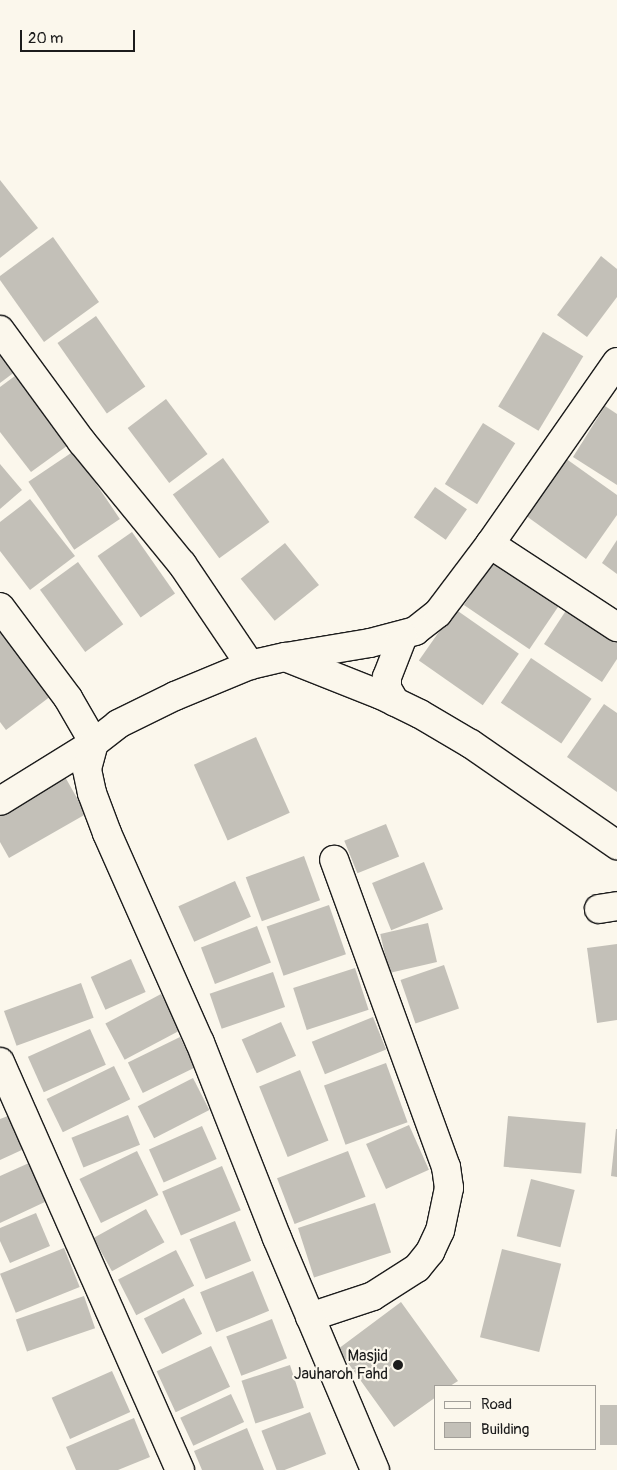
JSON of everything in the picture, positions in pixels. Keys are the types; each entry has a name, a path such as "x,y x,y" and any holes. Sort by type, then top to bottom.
{"street":[{"path":"0,330 82,442 182,564 250,666"},
{"path":"0,801 139,713 250,666 285,657 403,636 438,613 609,389 617,362"},
{"path":"490,544 617,627"},
{"path":"0,607 68,698 94,743 88,769 98,809 200,1043 310,1318 375,1470"},
{"path":"395,702 387,688 388,676 403,636"},
{"path":"285,657 395,702 471,744 617,845"},
{"path":"310,1318 373,1296 417,1268 440,1232 449,1188 446,1167 334,860"},
{"path":"0,1062 180,1470"}],"building":[{"path":"0,180 38,228 0,258"},
{"path":"53,237 99,302 44,342 0,280 0,276"},
{"path":"601,256 617,269 617,297 587,337 557,315"},
{"path":"96,316 145,386 107,413 57,343"},
{"path":"543,332 583,356 538,431 498,407"},
{"path":"0,349 16,371 0,383"},
{"path":"19,373 71,443 31,472 0,432 0,387"},
{"path":"166,399 208,454 169,483 128,428"},
{"path":"605,406 617,414 617,485 573,457"},
{"path":"483,423 515,443 477,504 445,484"},
{"path":"74,451 120,519 74,550 28,482"},
{"path":"558,453 617,495 617,515 586,559 518,510"},
{"path":"223,458 269,522 219,558 173,494"},
{"path":"0,464 22,490 0,509"},
{"path":"435,487 467,509 446,540 414,517"},
{"path":"30,499 75,556 30,590 0,551 0,522"},
{"path":"132,532 175,593 141,618 98,556"},
{"path":"617,540 617,574 602,563"},
{"path":"285,543 319,585 275,621 241,579"},
{"path":"78,562 123,624 85,652 40,590"},
{"path":"493,562 558,606 529,649 464,605"},
{"path":"455,609 519,654 483,705 419,661"},
{"path":"567,609 617,642 617,659 602,682 544,644"},
{"path":"0,627 51,696 6,730 0,722"},
{"path":"531,658 592,699 561,744 501,703"},
{"path":"604,704 617,713 617,792 567,757"},
{"path":"256,737 290,813 228,840 194,765"},
{"path":"64,775 86,814 9,858 0,842 0,812"},
{"path":"386,824 399,856 357,873 344,841"},
{"path":"304,856 320,900 262,921 246,877"},
{"path":"424,862 443,909 391,930 372,883"},
{"path":"235,881 251,917 194,942 178,906"},
{"path":"329,905 346,954 284,976 267,926"},
{"path":"428,923 437,962 389,973 380,934"},
{"path":"257,926 271,962 215,984 201,948"},
{"path":"617,944 617,1020 597,1023 587,948"},
{"path":"131,959 146,992 105,1010 91,977"},
{"path":"444,965 459,1008 415,1023 401,980"},
{"path":"355,968 369,1010 307,1030 293,988"},
{"path":"273,972 285,1007 222,1029 210,994"},
{"path":"81,983 94,1018 17,1046 4,1011"},
{"path":"161,994 180,1030 125,1060 105,1024"},
{"path":"373,1017 386,1049 325,1074 312,1042"},
{"path":"281,1022 296,1056 257,1073 242,1039"},
{"path":"90,1029 106,1065 44,1092 28,1057"},
{"path":"180,1037 195,1068 143,1093 128,1062"},
{"path":"386,1063 408,1122 346,1145 324,1086"},
{"path":"114,1066 130,1099 63,1132 47,1099"},
{"path":"300,1070 328,1140 288,1157 259,1086"},
{"path":"193,1078 209,1110 154,1138 138,1106"},
{"path":"128,1115 140,1145 83,1168 71,1138"},
{"path":"8,1116 24,1149 0,1160 0,1119"},
{"path":"508,1116 586,1123 581,1174 504,1167"},
{"path":"409,1125 429,1170 386,1189 366,1144"},
{"path":"202,1126 217,1159 164,1182 149,1150"},
{"path":"617,1129 617,1177 611,1176"},
{"path":"137,1151 158,1195 101,1223 79,1179"},
{"path":"348,1151 366,1197 295,1224 277,1178"},
{"path":"29,1163 47,1201 0,1223 0,1176"},
{"path":"222,1166 241,1210 181,1236 162,1191"},
{"path":"531,1179 575,1190 560,1247 517,1236"},
{"path":"375,1203 391,1252 314,1277 298,1228"},
{"path":"146,1209 164,1242 112,1271 94,1238"},
{"path":"36,1213 50,1246 10,1263 0,1241 0,1228"},
{"path":"235,1221 251,1261 206,1279 190,1239"},
{"path":"64,1248 80,1287 16,1313 0,1274"},
{"path":"502,1249 561,1264 539,1352 480,1337"},
{"path":"176,1250 194,1286 136,1315 118,1280"},
{"path":"253,1271 269,1311 216,1332 200,1292"},
{"path":"84,1296 95,1328 27,1352 16,1319"},
{"path":"184,1298 202,1334 162,1354 144,1318"},
{"name":"Masjid Jauharoh Fahd","path":"401,1302 458,1381 452,1385 434,1385 434,1398 394,1427 338,1349"},
{"path":"272,1319 287,1358 241,1376 226,1337"},
{"path":"211,1346 230,1387 176,1412 157,1371"},
{"path":"290,1365 304,1408 255,1424 241,1381"},
{"path":"112,1371 130,1412 70,1439 52,1398"},
{"path":"231,1394 244,1422 193,1446 180,1418"},
{"path":"600,1405 617,1405 617,1445 600,1445"},
{"path":"310,1412 326,1454 284,1470 277,1470 261,1431"},
{"path":"134,1418 150,1457 118,1470 76,1470 66,1447"},
{"path":"247,1428 264,1470 202,1470 194,1451"}],"place":[{"name":"Masjid Jauharoh Fahd","path":"398,1365"}]}
